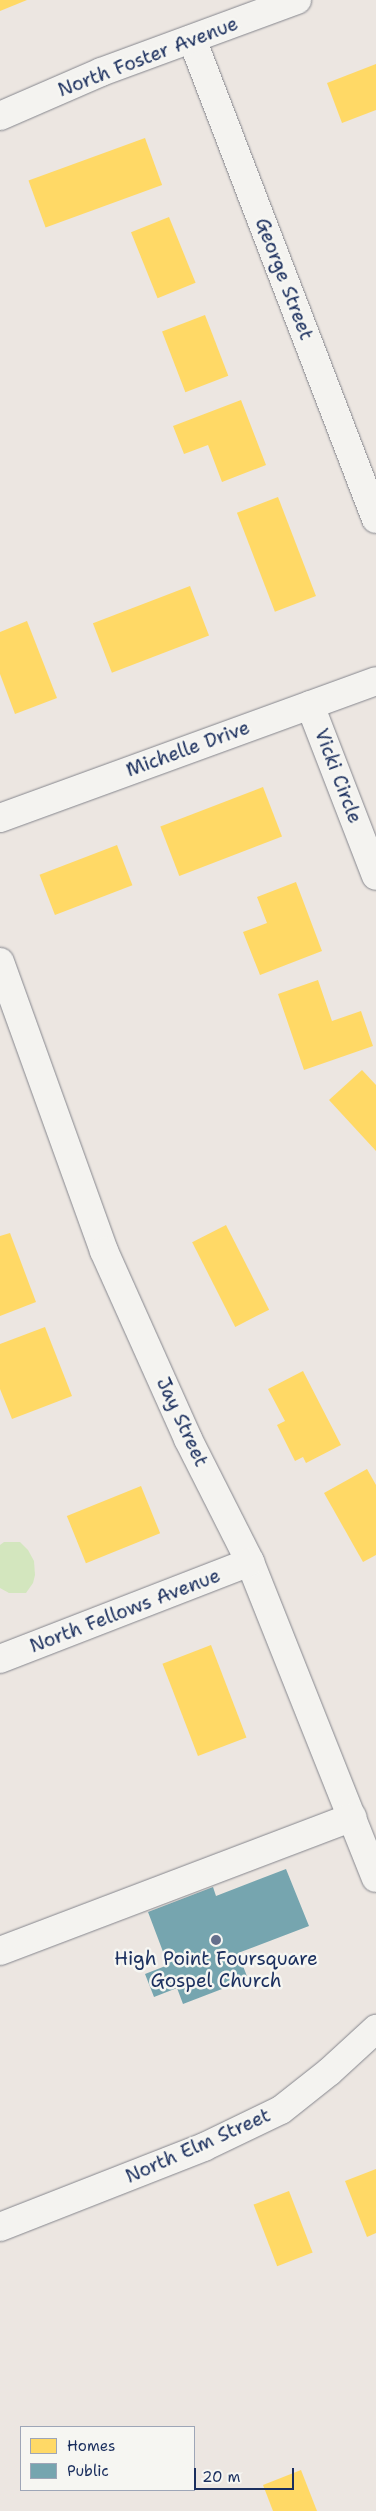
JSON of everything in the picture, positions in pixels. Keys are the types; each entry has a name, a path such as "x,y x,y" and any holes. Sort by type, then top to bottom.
{"street":[{"name":"North Foster Avenue","path":"0,116 101,72 297,0"},
{"name":"George Street","path":"192,39 376,519"},
{"name":"Michelle Drive","path":"0,818 376,681"},
{"name":"Vicki Circle","path":"310,705 376,876"},
{"name":"Jay Street","path":"0,962 104,1251 188,1439 250,1562 376,1878"},
{"name":"North Fellows Avenue","path":"0,1659 250,1562"},
{"path":"0,1951 352,1817"},
{"name":"North Elm Street","path":"0,2227 204,2147 281,2110 329,2072 376,2030"}],"green space":[{"path":"4,1542 20,1542 28,1550 34,1561 35,1575 33,1583 26,1593 9,1593 0,1588 0,1545"}],"building: Homes":[{"path":"0,0 27,0 0,11"},
{"path":"376,64 376,110 342,123 327,83"},
{"path":"145,138 162,185 46,227 28,180"},
{"path":"169,217 196,283 158,298 131,232"},
{"path":"205,315 228,376 185,392 162,331"},
{"path":"241,400 266,465 222,482 208,445 184,454 173,426"},
{"path":"278,497 316,596 275,612 237,513"},
{"path":"190,586 209,635 112,673 93,623"},
{"path":"27,621 57,698 15,714 0,674 0,632"},
{"path":"263,787 282,836 179,876 160,826"},
{"path":"117,845 132,885 55,915 40,875"},
{"path":"296,882 322,951 260,975 243,932 267,923 257,897"},
{"path":"318,980 332,1021 361,1011 373,1046 304,1070 278,994"},
{"path":"362,1070 376,1085 376,1151 329,1100"},
{"path":"226,1225 269,1310 235,1327 192,1242"},
{"path":"10,1233 36,1302 0,1316 0,1236"},
{"path":"45,1327 72,1396 12,1419 0,1389 0,1344"},
{"path":"303,1371 341,1445 306,1463 303,1457 295,1461 277,1425 285,1421 268,1389"},
{"path":"367,1469 376,1485 376,1555 363,1562 324,1493"},
{"path":"141,1486 160,1533 86,1563 67,1516"},
{"path":"211,1645 246,1737 198,1756 162,1664"},
{"path":"376,2169 376,2233 367,2237 345,2181"},
{"path":"289,2191 313,2253 277,2266 254,2205"},
{"path":"301,2470 317,2511 273,2511 263,2485"}],"building: Public":[{"name":"High Point Foursquare Gospel Church","path":"286,1869 309,1926 238,1953 248,1979 183,2004 177,1988 154,1997 145,1974 168,1965 148,1912 213,1887 216,1896"}],"place":[{"name":"High Point Foursquare Gospel Church","path":"216,1940"}]}
